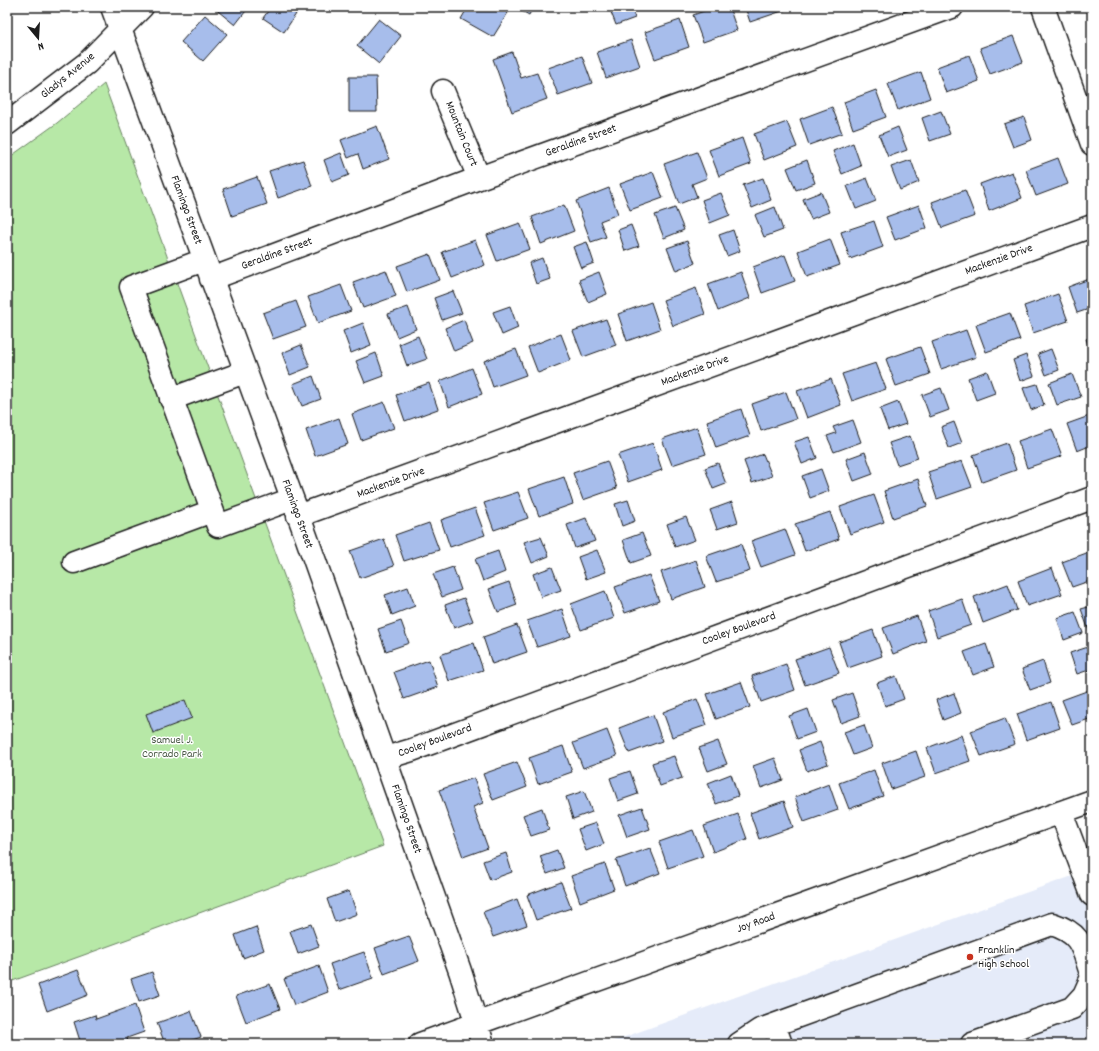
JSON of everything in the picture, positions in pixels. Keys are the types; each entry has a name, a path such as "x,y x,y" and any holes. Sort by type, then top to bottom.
{"street":[{"name":"Flamingo Street","path":"112,7 246,372 385,758 460,971 483,1044"},
{"name":"Gladys Avenue","path":"7,124 87,63 142,7"},
{"name":"Geraldine Street","path":"171,399 131,287 174,269 208,269 479,178 952,7"},
{"path":"1043,7 1092,144"},
{"name":"Mountain Court","path":"443,91 479,178"},
{"name":"Mackenzie Drive","path":"212,511 218,526 295,508 1092,226"},
{"path":"74,562 212,511 171,399 246,372"},
{"name":"Cooley Boulevard","path":"385,758 419,747 1092,498"},
{"name":"Joy Road","path":"420,1044 1092,801"},
{"path":"1061,812 1092,895"},
{"path":"739,1044 760,1030 777,1034 1052,924 1066,929 1078,938 1092,977 1084,995 1072,1008 972,1044"}],"shaded area":[{"name":"Franklin High School","path":"1092,869 1092,1044 605,1044"}],"green space":[{"name":"Samuel J. Corrado Park","path":"104,84 383,846 7,983 7,159 57,123"}],"building":[{"path":"213,7 249,7 235,25"},
{"path":"271,7 285,7 296,14 284,32 263,18"},
{"path":"468,7 503,7 509,11 493,37 461,19"},
{"path":"515,7 533,7 529,15"},
{"path":"609,7 631,7 635,18 616,25"},
{"path":"715,7 729,7 737,30 703,42 693,15"},
{"path":"745,7 783,7 785,10 750,22"},
{"path":"205,15 227,34 203,61 181,42"},
{"path":"379,19 401,36 379,64 357,46"},
{"path":"680,20 689,47 655,59 645,32"},
{"path":"1013,36 1023,62 990,74 980,48"},
{"path":"631,40 640,66 606,78 597,52"},
{"path":"512,52 521,78 537,73 547,99 512,112 493,59"},
{"path":"969,55 979,81 946,93 937,67"},
{"path":"582,56 592,83 558,95 548,68"},
{"path":"921,72 930,98 898,110 888,84"},
{"path":"349,77 376,77 377,112 349,112"},
{"path":"876,90 886,117 853,129 844,102"},
{"path":"832,107 842,133 809,145 800,119"},
{"path":"941,111 950,134 930,141 922,118"},
{"path":"1024,117 1032,140 1013,147 1004,124"},
{"path":"787,122 797,147 764,160 754,134"},
{"path":"377,126 389,159 363,169 358,154 348,158 341,140"},
{"path":"898,127 907,150 888,157 879,135"},
{"path":"742,138 751,164 719,176 709,150"},
{"path":"853,143 861,166 842,174 833,151"},
{"path":"697,152 707,178 692,184 697,197 679,204 664,164"},
{"path":"341,153 349,175 332,182 324,160"},
{"path":"1058,158 1068,184 1036,196 1026,170"},
{"path":"303,160 312,186 278,198 269,171"},
{"path":"807,160 815,183 796,190 787,168"},
{"path":"911,160 919,182 900,190 891,167"},
{"path":"653,172 663,198 630,210 620,184"},
{"path":"1012,172 1022,198 989,211 980,184"},
{"path":"257,177 267,204 232,216 223,189"},
{"path":"763,178 771,200 752,208 743,185"},
{"path":"867,178 876,201 856,209 847,186"},
{"path":"609,188 618,214 600,221 606,237 591,242 576,201"},
{"path":"965,190 975,216 942,228 932,202"},
{"path":"821,192 829,212 811,219 803,199"},
{"path":"721,193 730,215 710,223 702,200"},
{"path":"564,205 574,231 541,244 532,217"},
{"path":"919,205 927,228 895,240 886,217"},
{"path":"775,207 783,230 764,237 755,215"},
{"path":"675,208 684,230 664,238 655,215"},
{"path":"874,221 883,247 850,259 841,232"},
{"path":"520,223 530,249 497,261 487,235"},
{"path":"631,225 639,246 625,251 618,230"},
{"path":"733,230 740,251 727,256 719,235"},
{"path":"830,239 840,265 807,277 798,251"},
{"path":"475,240 485,265 452,278 442,252"},
{"path":"687,241 695,263 676,271 667,248"},
{"path":"587,242 594,263 581,268 573,247"},
{"path":"430,254 440,280 407,292 397,266"},
{"path":"785,255 795,281 762,293 753,267"},
{"path":"542,258 550,279 536,284 529,263"},
{"path":"386,270 396,296 363,308 353,282"},
{"path":"599,272 607,294 588,302 579,280"},
{"path":"741,272 750,298 718,311 708,284"},
{"path":"1092,278 1092,308 1077,313 1068,287"},
{"path":"341,285 351,311 318,323 308,297"},
{"path":"696,288 705,314 673,326 663,300"},
{"path":"453,291 462,313 442,320 434,298"},
{"path":"1058,294 1068,321 1033,333 1024,306"},
{"path":"296,301 306,327 273,339 263,313"},
{"path":"651,302 660,329 627,341 618,314"},
{"path":"510,306 518,328 502,335 493,312"},
{"path":"408,307 416,329 397,337 388,314"},
{"path":"1010,313 1020,340 986,352 976,325"},
{"path":"606,319 616,345 583,357 573,331"},
{"path":"464,320 473,343 454,351 445,328"},
{"path":"363,323 371,345 351,353 343,331"},
{"path":"966,330 976,357 941,369 932,342"},
{"path":"561,334 571,360 538,373 528,347"},
{"path":"418,336 427,359 407,366 399,344"},
{"path":"1092,337 1092,358 1086,339"},
{"path":"301,345 310,367 290,375 282,353"},
{"path":"920,347 930,374 896,386 886,359"},
{"path":"516,349 526,375 493,387 484,361"},
{"path":"1051,349 1059,370 1046,375 1038,354"},
{"path":"376,353 384,376 365,383 356,361"},
{"path":"1026,355 1034,376 1020,381 1013,360"},
{"path":"876,363 886,389 852,401 842,374"},
{"path":"472,368 482,394 449,407 440,381"},
{"path":"987,371 995,393 976,400 968,378"},
{"path":"1072,374 1081,397 1057,405 1049,383"},
{"path":"313,376 321,399 302,406 293,384"},
{"path":"831,379 841,405 807,418 797,391"},
{"path":"429,383 438,409 405,421 396,395"},
{"path":"1037,384 1044,405 1031,410 1023,388"},
{"path":"941,388 949,410 930,417 922,395"},
{"path":"786,392 796,419 761,431 752,404"},
{"path":"384,402 394,428 361,440 352,414"},
{"path":"898,402 906,424 888,430 880,409"},
{"path":"741,409 750,436 716,448 707,421"},
{"path":"1092,415 1092,445 1077,451 1067,424"},
{"path":"339,418 348,444 315,456 306,430"},
{"path":"853,420 861,442 834,452 827,436 836,433 833,427"},
{"path":"954,422 962,443 949,448 941,427"},
{"path":"697,427 706,454 672,465 662,439"},
{"path":"1052,429 1062,456 1027,468 1018,441"},
{"path":"910,436 918,458 897,465 889,443"},
{"path":"809,437 817,458 802,464 794,442"},
{"path":"653,443 662,470 628,482 618,455"},
{"path":"1007,443 1016,470 982,482 973,455"},
{"path":"865,452 873,474 854,481 846,459"},
{"path":"763,454 772,476 752,483 744,461"},
{"path":"607,461 617,488 583,500 573,473"},
{"path":"962,461 972,487 937,499 928,472"},
{"path":"718,463 726,484 713,489 705,468"},
{"path":"821,469 829,491 810,498 802,476"},
{"path":"564,477 573,504 539,516 529,489"},
{"path":"918,479 927,506 893,518 884,491"},
{"path":"518,492 528,518 494,530 484,503"},
{"path":"874,495 884,522 850,534 840,507"},
{"path":"628,500 635,521 622,526 615,504"},
{"path":"732,502 738,522 717,529 710,510"},
{"path":"475,508 485,535 450,547 441,520"},
{"path":"830,512 839,539 805,551 795,524"},
{"path":"686,517 695,540 675,547 667,524"},
{"path":"586,518 595,541 575,548 567,525"},
{"path":"429,523 439,550 404,561 395,535"},
{"path":"785,529 795,555 761,567 751,541"},
{"path":"642,533 651,556 631,563 623,540"},
{"path":"541,537 549,556 532,563 524,542"},
{"path":"384,539 394,566 360,578 350,551"},
{"path":"741,544 750,571 716,582 706,556"},
{"path":"597,550 606,572 586,579 578,557"},
{"path":"498,551 505,572 483,581 475,559"},
{"path":"1092,551 1092,580 1072,587 1062,562"},
{"path":"696,560 705,587 671,599 661,572"},
{"path":"453,567 461,590 442,597 433,574"},
{"path":"552,567 561,590 541,597 533,574"},
{"path":"1052,568 1062,594 1027,606 1018,581"},
{"path":"649,575 659,601 625,613 615,587"},
{"path":"509,582 517,605 498,612 489,589"},
{"path":"1008,584 1017,610 983,623 974,597"},
{"path":"408,587 415,606 392,615 385,595"},
{"path":"605,591 614,618 581,630 571,604"},
{"path":"464,598 473,621 454,628 445,605"},
{"path":"962,599 971,625 937,637 928,611"},
{"path":"1092,606 1092,630 1089,631 1081,609"},
{"path":"562,609 571,636 537,647 527,621"},
{"path":"1075,612 1083,633 1064,640 1057,618"},
{"path":"917,616 926,641 893,654 883,628"},
{"path":"401,621 409,643 386,651 378,629"},
{"path":"517,625 527,652 492,664 483,637"},
{"path":"873,630 882,656 848,668 839,642"},
{"path":"474,643 483,670 449,681 440,655"},
{"path":"986,644 994,667 973,675 964,652"},
{"path":"829,647 839,673 805,685 795,659"},
{"path":"1088,647 1092,656 1092,669 1077,674 1070,653"},
{"path":"429,660 438,687 404,699 394,672"},
{"path":"1043,661 1050,683 1030,690 1022,669"},
{"path":"786,664 795,690 761,702 752,676"},
{"path":"896,676 904,699 885,706 877,683"},
{"path":"741,682 750,707 716,719 707,694"},
{"path":"1092,689 1092,718 1072,725 1062,700"},
{"path":"852,693 860,716 841,723 833,700"},
{"path":"954,693 961,713 943,720 936,700"},
{"path":"697,699 707,725 672,737 663,712"},
{"path":"185,700 192,718 153,733 146,714"},
{"path":"1051,702 1060,728 1026,740 1017,714"},
{"path":"808,709 816,732 797,739 789,716"},
{"path":"653,715 662,741 629,753 619,728"},
{"path":"1005,718 1015,744 981,756 971,731"},
{"path":"864,725 872,748 853,755 844,732"},
{"path":"607,730 617,756 583,768 573,743"},
{"path":"961,735 970,761 936,773 927,748"},
{"path":"718,741 727,764 708,771 699,748"},
{"path":"820,742 828,764 807,771 799,750"},
{"path":"563,746 572,772 538,784 529,758"},
{"path":"916,751 925,777 891,789 882,763"},
{"path":"674,756 682,778 660,786 652,763"},
{"path":"775,758 783,780 761,788 753,766"},
{"path":"517,762 527,787 493,800 483,774"},
{"path":"874,770 883,796 849,809 839,783"},
{"path":"630,771 638,794 618,801 610,778"},
{"path":"731,774 738,796 716,804 708,783"},
{"path":"474,778 483,803 473,807 488,848 463,857 439,790"},
{"path":"829,784 838,810 804,822 795,797"},
{"path":"584,791 592,812 573,819 566,797"},
{"path":"784,801 793,827 759,839 750,813"},
{"path":"642,807 650,829 627,837 619,815"},
{"path":"542,808 549,830 531,836 523,815"},
{"path":"738,814 747,839 713,852 704,826"},
{"path":"596,823 604,844 586,851 578,829"},
{"path":"693,830 703,856 668,868 659,842"},
{"path":"650,848 660,873 625,886 616,860"},
{"path":"557,850 564,868 547,874 540,856"},
{"path":"506,853 512,872 490,880 483,861"},
{"path":"605,864 614,889 580,902 571,876"},
{"path":"561,882 571,908 536,920 527,895"},
{"path":"349,891 357,914 335,922 327,899"},
{"path":"517,899 527,925 493,937 483,912"},
{"path":"311,924 319,946 298,954 290,931"},
{"path":"256,927 264,950 243,958 235,935"},
{"path":"409,936 419,961 384,974 375,948"},
{"path":"364,952 373,978 339,990 330,964"},
{"path":"319,966 328,992 294,1005 284,979"},
{"path":"78,970 88,995 47,1011 38,985"},
{"path":"152,972 160,995 139,1002 131,979"},
{"path":"270,984 280,1009 246,1022 236,996"},
{"path":"135,1005 144,1032 127,1038 128,1041 120,1044 81,1044 74,1022 95,1015 96,1019"},
{"path":"191,1011 201,1037 181,1044 165,1044 157,1023"}],"place":[{"name":"Franklin High School","path":"970,957"}]}
